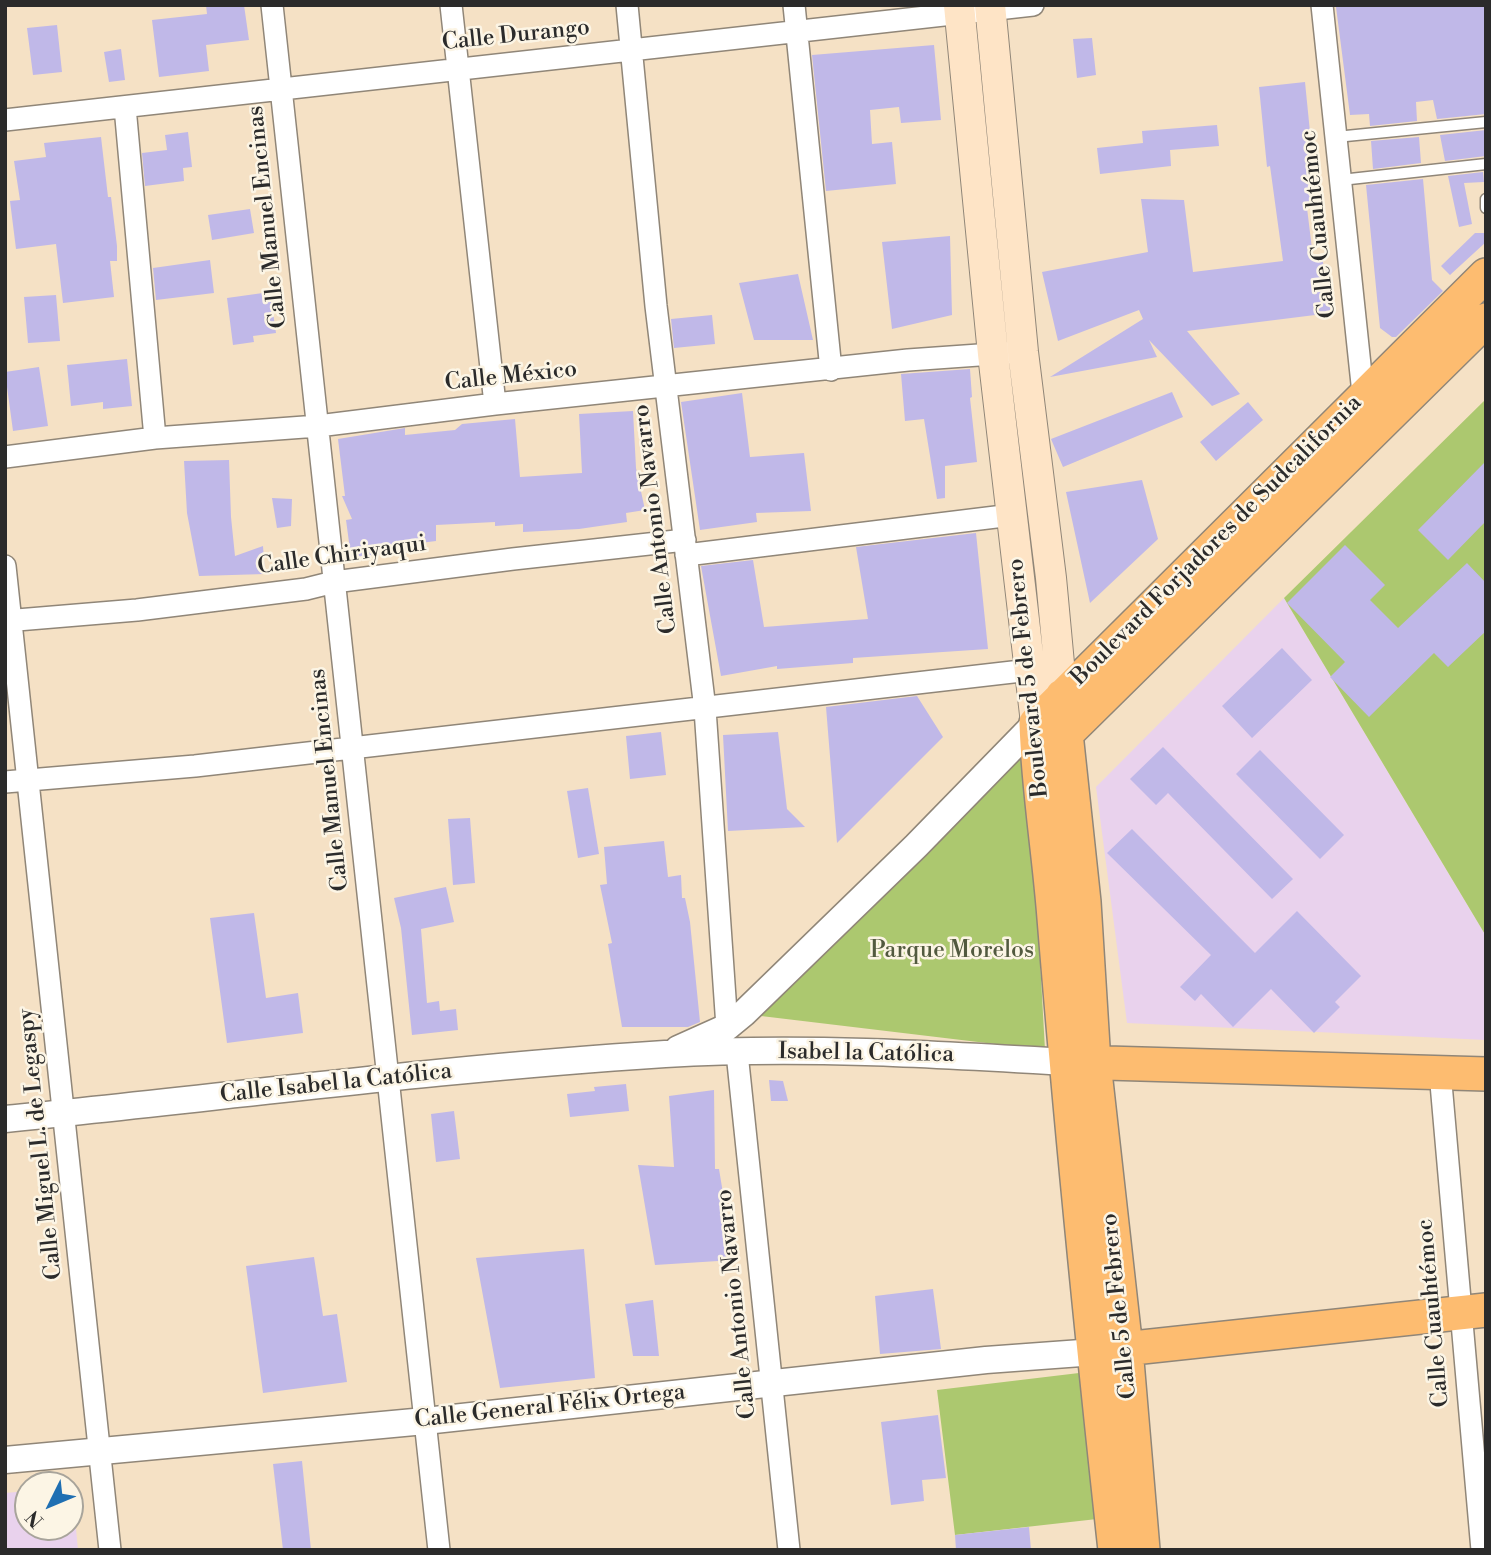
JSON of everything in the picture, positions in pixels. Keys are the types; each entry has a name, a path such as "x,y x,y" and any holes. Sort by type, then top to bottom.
{"main road":[{"name":"Boulevard 5 de Febrero","path":"990,8 1023,352 1051,578 1062,696 1050,729"},
{"name":"Boulevard 5 de Febrero","path":"959,9 993,354 1030,670 1050,729 1084,902 1080,1063"},
{"name":"Boulevard Forjadores de Sudcalifornia","path":"1062,696 1486,275"},
{"name":"Boulevard Forjadores de Sudcalifornia","path":"1037,762 1050,729 1368,436 1486,320"},
{"name":"Boulevard 5 de Febrero","path":"1037,762 1053,904 1080,1063"},
{"path":"1080,1063 1486,1074"},
{"name":"Calle 5 de Febrero","path":"1080,1063 1111,1350 1143,1550"},
{"path":"1111,1350 1473,1311"},
{"name":"Calle 5 de Febrero","path":"1111,1350 1115,1550"}],"street":[{"name":"Calle Manuel Encinas","path":"272,5 439,1550"},
{"path":"451,5 495,404"},
{"name":"Calle Antonio Navarro","path":"627,5 649,240 705,709 726,1027"},
{"path":"794,5 831,370"},
{"name":"Calle Durango","path":"5,120 797,32 959,9 1033,5"},
{"name":"Calle Cuauhtémoc","path":"1322,5 1368,436"},
{"path":"125,107 155,438"},
{"name":"Calle México","path":"5,457 155,438 318,426 495,404 908,360 1023,352"},
{"name":"Calle Chiriyaqui","path":"8,621 137,610 513,559 686,547 1012,515"},
{"name":"Calle Miguel L. de Legaspy","path":"5,566 8,621 28,779 110,1550"},
{"path":"5,782 195,766 1030,670"},
{"name":"Boulevard Forjadores de Sudcalifornia","path":"667,1054 726,1027 744,1013 916,846 1050,729"},
{"name":"Calle Antonio Navarro","path":"737,1052 789,1550"},
{"name":"Isabel la Católica","path":"667,1054 892,1053 1080,1063"},
{"name":"Calle Isabel la Católica","path":"5,1119 388,1077 667,1054"},
{"name":"Calle Cuauhtémoc","path":"1440,1072 1473,1311 1482,1550"},
{"name":"Calle General Félix Ortega","path":"5,1460 425,1421 985,1360 1111,1350"}],"lane":[{"path":"1336,137 1486,122"},
{"path":"1340,180 1486,164"},
{"path":"1486,199 1486,208"}],"shaded area":[{"path":"1284,598 1486,936 1486,1040 1127,1023 1096,787"},
{"path":"14,1492 14,1541 77,1541 78,1550 5,1550 5,1493"}],"green space":[{"path":"1486,399 1486,936 1284,598"},
{"name":"Parque Morelos","path":"1028,745 1045,1050 761,1016"},
{"path":"1079,1373 1097,1519 955,1535 937,1390"}],"building":[{"path":"206,5 244,5 249,40 206,45 209,71 159,77 152,20 207,14"},
{"path":"1486,5 1486,114 1437,119 1433,100 1416,102 1417,121 1370,126 1369,114 1350,115 1336,7"},
{"path":"57,25 62,72 33,75 27,28"},
{"path":"1092,38 1096,75 1077,78 1073,39"},
{"path":"934,45 941,120 901,123 899,107 870,110 872,144 892,142 896,184 826,191 812,55"},
{"path":"121,49 125,80 109,82 104,52"},
{"path":"1305,82 1314,172 1319,172 1321,193 1307,208 1313,257 1322,256 1331,313 1187,331 1240,394 1212,406 1149,340 1157,357 1050,377 1143,319 1139,310 1058,341 1042,272 1148,252 1141,199 1184,200 1193,272 1283,261 1270,166 1267,167 1259,87"},
{"path":"1217,125 1219,146 1170,150 1171,166 1100,174 1097,148 1143,143 1142,131"},
{"path":"1486,130 1486,156 1445,161 1440,135"},
{"path":"188,132 192,167 183,168 184,181 145,186 142,153 167,150 165,135"},
{"path":"101,137 117,246 117,261 110,261 114,297 63,303 56,244 16,249 10,201 20,200 14,161 46,157 44,143"},
{"path":"1419,137 1421,163 1373,169 1371,141"},
{"path":"1483,172 1484,182 1464,183 1472,224 1459,227 1448,176"},
{"path":"1423,179 1432,280 1443,291 1396,337 1392,337 1380,328 1366,185"},
{"path":"250,209 254,233 212,240 208,215"},
{"path":"1475,233 1486,233 1486,242 1450,275 1441,266"},
{"path":"950,236 952,315 892,329 882,242"},
{"path":"210,260 214,293 156,300 153,268"},
{"path":"798,274 813,340 754,340 739,283"},
{"path":"270,292 276,333 253,336 254,342 233,345 227,298"},
{"path":"56,295 60,341 28,343 24,297"},
{"path":"712,315 715,344 674,348 671,319"},
{"path":"127,359 132,406 103,409 103,402 71,406 67,365"},
{"path":"39,367 48,426 13,431 5,372"},
{"path":"970,369 970,398 977,462 945,466 945,498 937,499 924,419 905,421 901,374"},
{"path":"1172,392 1183,417 1063,467 1051,439"},
{"path":"742,393 750,457 804,453 811,511 756,513 757,522 700,530 681,402"},
{"path":"1248,402 1263,420 1216,461 1200,442"},
{"path":"633,411 636,468 645,510 626,513 627,522 579,529 523,532 523,524 495,526 495,522 436,525 436,541 412,544 414,552 351,557 346,520 352,519 342,496 345,496 338,439 405,428 405,435 455,430 462,424 515,419 520,477 582,473 579,414"},
{"path":"229,460 235,556 263,546 265,574 199,576 187,513 184,461"},
{"path":"1486,461 1486,521 1448,560 1418,530"},
{"path":"1142,480 1158,539 1090,603 1066,492"},
{"path":"272,498 292,499 291,526 277,528"},
{"path":"976,533 988,649 853,658 853,663 777,669 777,666 721,676 701,566 753,560 764,627 868,619 856,547"},
{"path":"1345,545 1385,585 1370,600 1398,628 1467,563 1486,583 1486,631 1448,667 1434,653 1369,717 1330,677 1345,662 1287,603"},
{"path":"1282,648 1312,680 1252,738 1222,706"},
{"path":"917,696 943,737 837,843 826,707"},
{"path":"661,732 666,775 630,779 626,736"},
{"path":"778,732 787,809 805,827 728,831 723,735"},
{"path":"1163,747 1293,879 1272,899 1168,793 1156,805 1130,779"},
{"path":"1260,750 1344,835 1320,859 1236,774"},
{"path":"588,788 599,854 578,858 567,791"},
{"path":"470,818 475,883 453,885 448,819"},
{"path":"1132,829 1255,953 1297,911 1361,976 1335,1002 1340,1007 1314,1033 1271,989 1233,1027 1201,994 1195,1001 1180,987 1211,955 1107,853"},
{"path":"664,841 668,877 681,875 682,898 685,898 690,922 700,1022 688,1027 622,1027 608,944 612,943 600,885 607,884 604,847"},
{"path":"446,887 454,922 421,929 427,1003 439,1001 440,1011 456,1009 458,1030 412,1035 401,928 394,898"},
{"path":"254,913 266,998 298,993 303,1033 227,1043 210,918"},
{"path":"769,1080 783,1081 788,1101 771,1101"},
{"path":"626,1084 629,1111 570,1117 567,1094 595,1091 594,1087"},
{"path":"714,1090 715,1169 719,1169 734,1260 655,1265 638,1165 674,1167 669,1096"},
{"path":"454,1111 460,1159 436,1162 431,1114"},
{"path":"584,1249 595,1378 500,1388 476,1258"},
{"path":"314,1257 323,1316 337,1314 347,1382 263,1393 246,1266"},
{"path":"933,1289 941,1349 880,1354 875,1296"},
{"path":"653,1300 659,1356 633,1356 625,1304"},
{"path":"938,1415 946,1478 922,1480 924,1501 891,1505 881,1422"},
{"path":"302,1461 311,1550 283,1550 273,1464"},
{"path":"1029,1527 1031,1550 956,1550 955,1535"}]}
